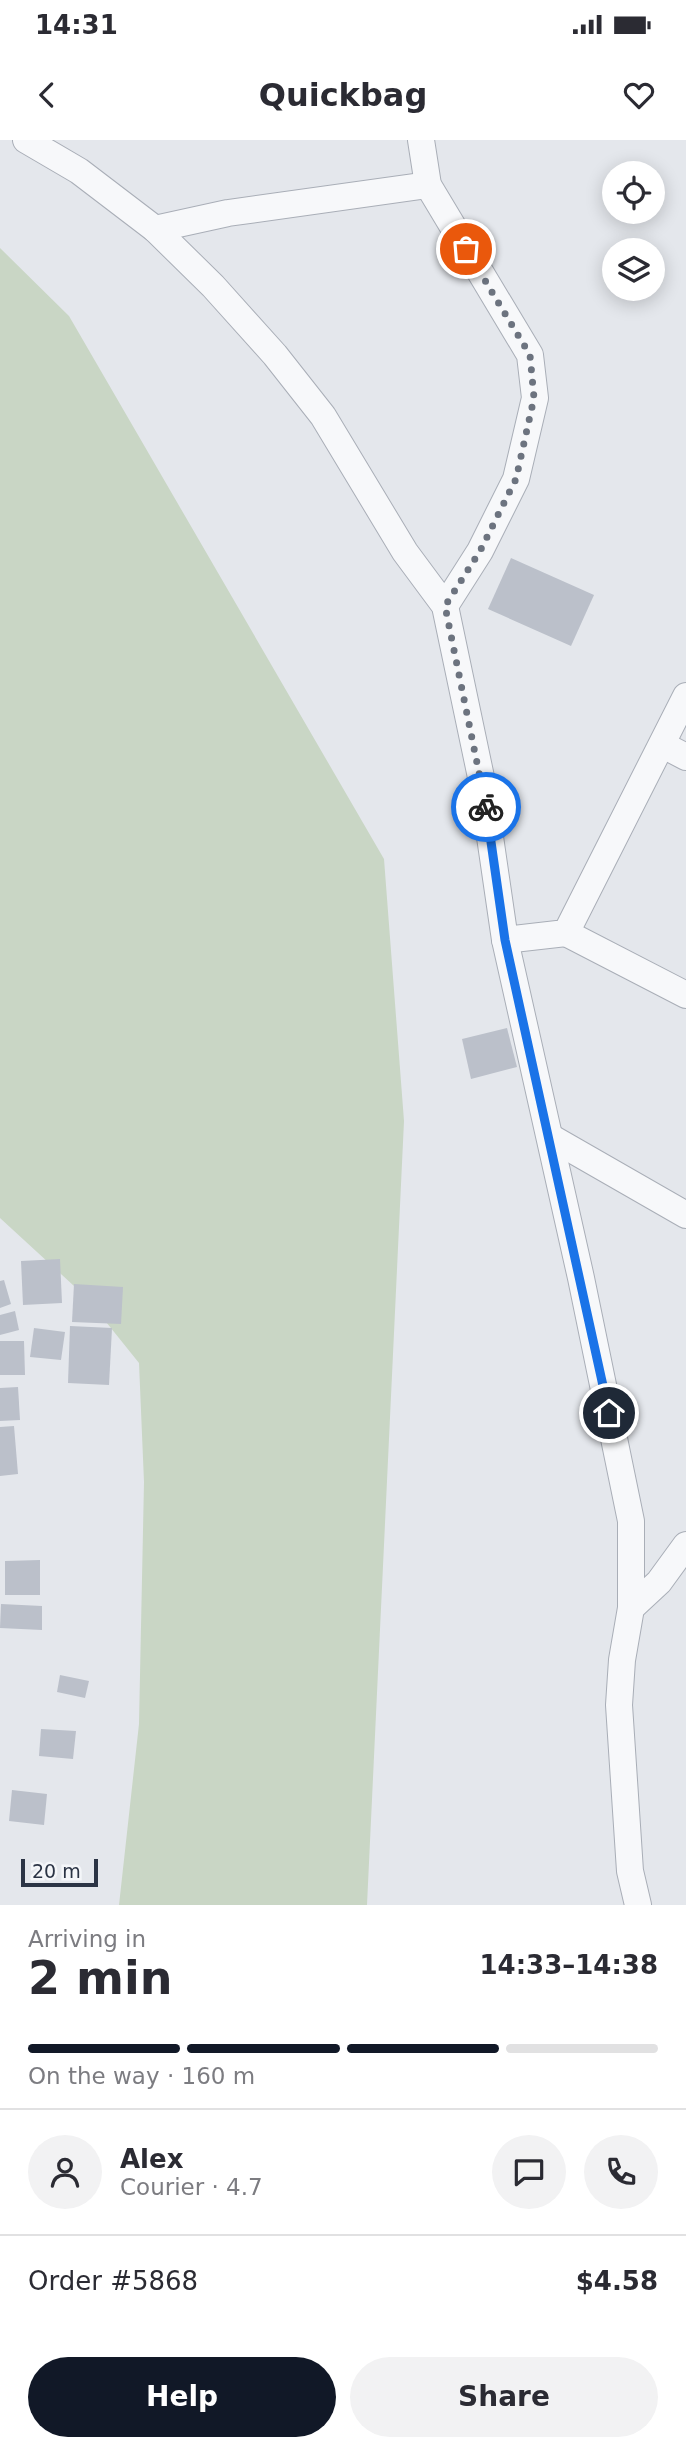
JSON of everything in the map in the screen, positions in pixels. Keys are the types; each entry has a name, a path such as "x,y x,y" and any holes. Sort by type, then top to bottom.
{"street":[{"path":"26,140 79,171 155,229 214,285 323,415 405,552 445,606 482,782 505,940 550,1137 631,1521 631,1608 622,1660 619,1705 630,1871 638,1905"},
{"path":"421,140 428,185 530,355 534,398 516,479 480,551 445,606"},
{"path":"155,229 228,213 428,185"},
{"path":"566,933 675,751 686,696"},
{"path":"505,940 566,933 686,995"},
{"path":"550,1137 686,1215"},
{"path":"631,1608 659,1581 686,1545"}],"green space":[{"path":"0,248 69,316 384,859 404,1121 367,1905 119,1905 139,1724 144,1482 139,1363 86,1297 0,1218"}],"building":[{"path":"511,558 594,595 571,646 488,609"},
{"path":"507,1028 517,1067 471,1079 462,1039"},
{"path":"60,1259 62,1303 23,1305 21,1261"},
{"path":"4,1280 11,1304 0,1308 0,1281"},
{"path":"74,1284 123,1287 121,1324 72,1322"},
{"path":"15,1311 19,1330 0,1335 0,1315"},
{"path":"70,1326 112,1328 109,1385 68,1383"},
{"path":"34,1328 65,1332 61,1360 30,1357"},
{"path":"0,1341 24,1341 25,1375 0,1375"},
{"path":"18,1387 20,1420 0,1421 0,1388"},
{"path":"14,1426 18,1474 0,1476 0,1427"},
{"path":"40,1560 40,1595 5,1595 5,1561"},
{"path":"1,1604 42,1606 42,1630 0,1628"},
{"path":"60,1675 89,1681 85,1698 57,1692"},
{"path":"41,1729 76,1731 73,1759 39,1756"},
{"path":"12,1790 47,1794 44,1825 9,1821"}],"way so far":[{"path":"466,249 530,355 534,398 516,479 480,551 445,606 486,807"}],"route":[{"path":"486,807 505,940 609,1413"}]}
